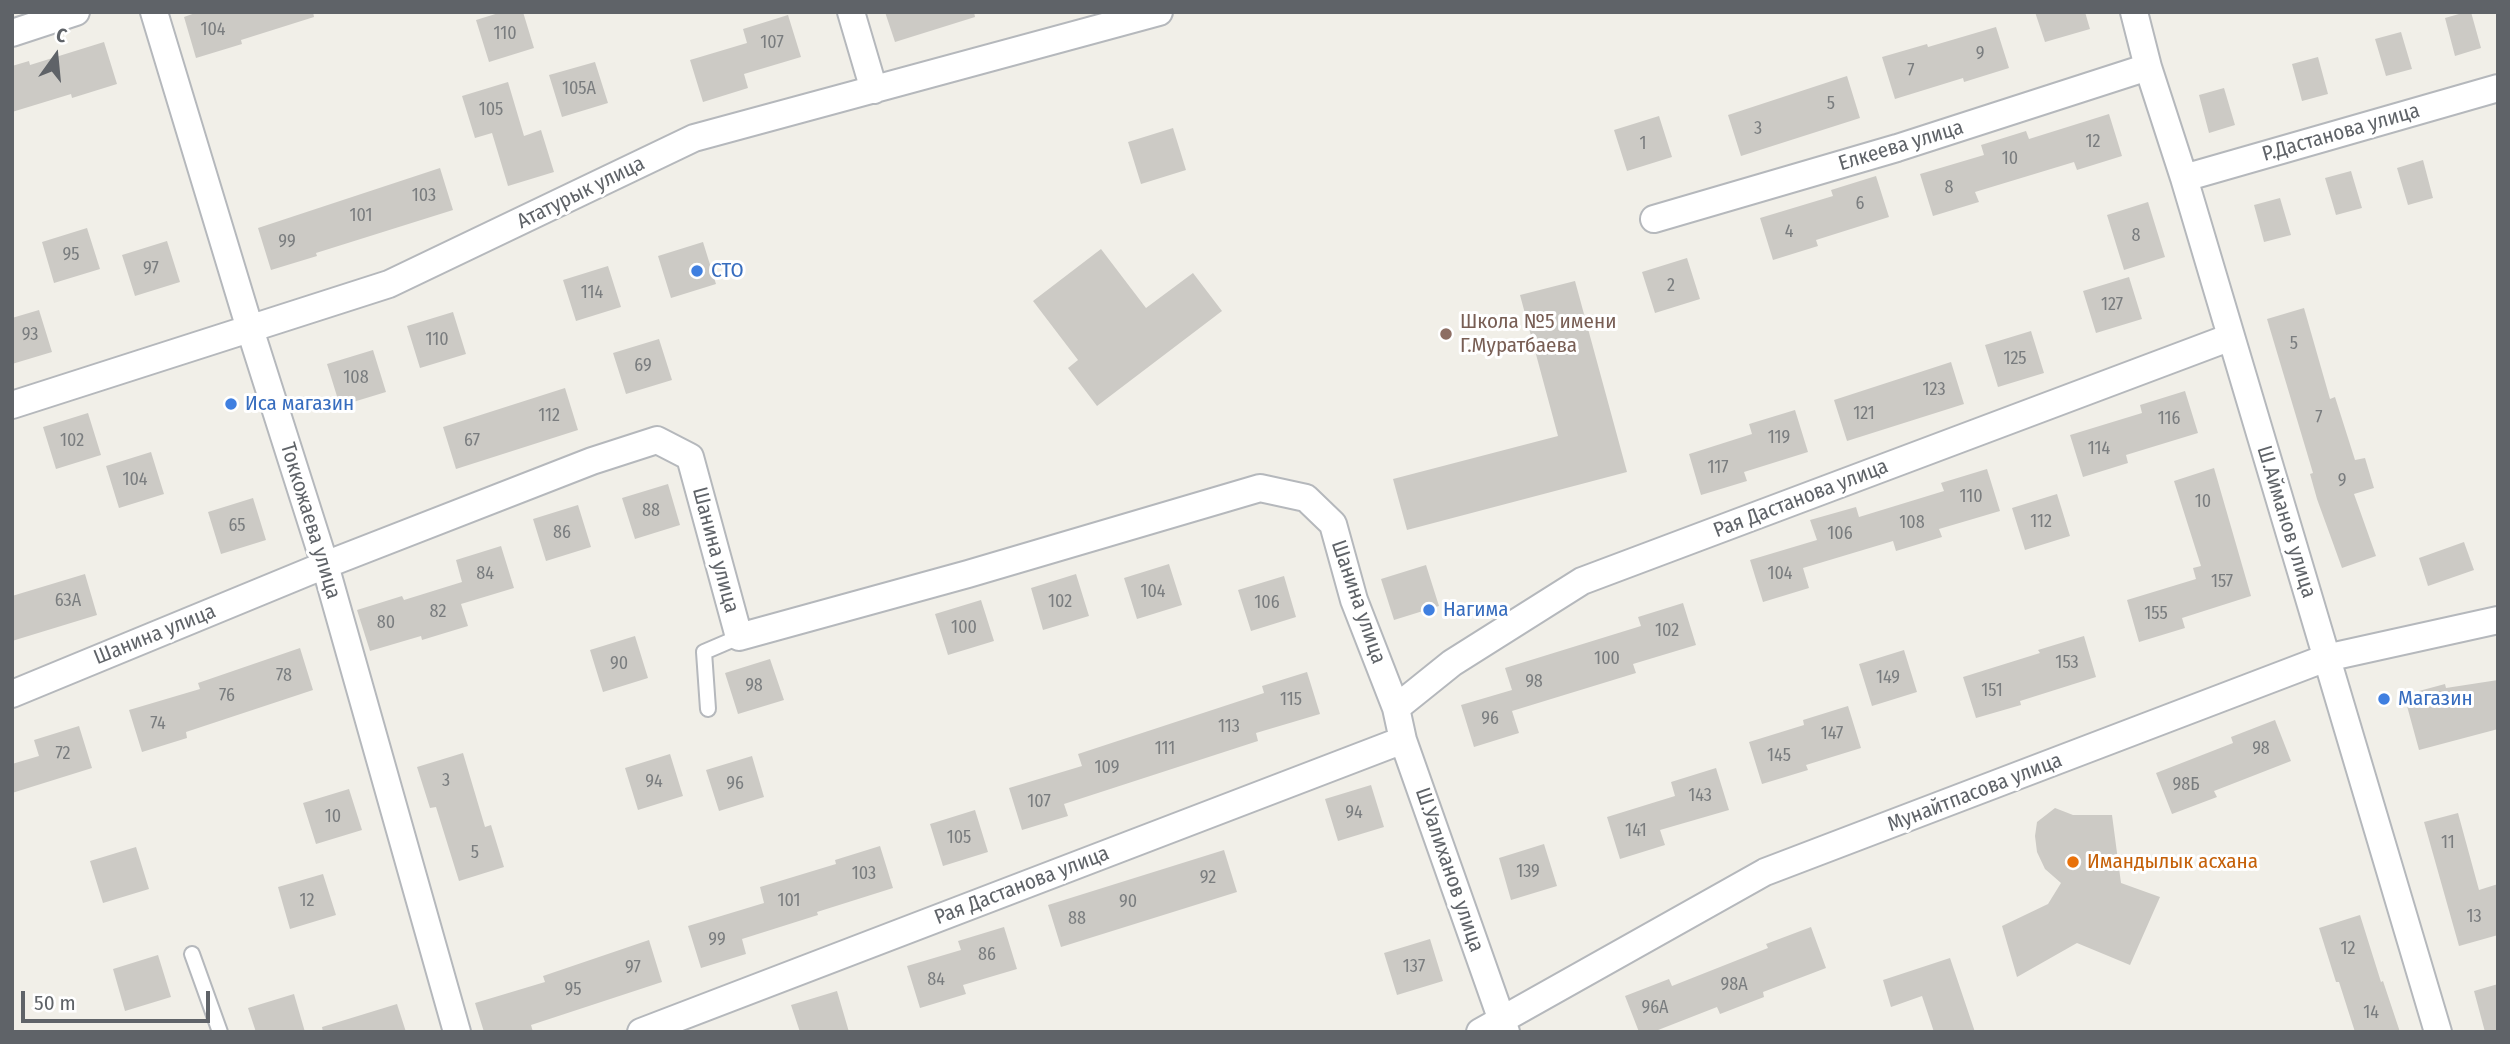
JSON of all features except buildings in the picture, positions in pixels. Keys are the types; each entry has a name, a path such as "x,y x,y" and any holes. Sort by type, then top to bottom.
{"street":[{"path":"12,33 76,12"},
{"name":"Токкожаева улица","path":"154,12 325,565 457,1032"},
{"path":"851,12 874,90"},
{"name":"Ататурык улица","path":"12,405 389,284 694,138 1159,12"},
{"name":"Ш.Айманов улица","path":"2134,12 2148,68 2438,1032"},
{"name":"Елкеева улица","path":"1654,219 1898,148 2148,68"},
{"name":"Р.Дастанова улица","path":"2183,178 2498,88"},
{"name":"Рая Дастанова улица","path":"1396,708 1452,663 1582,581 2231,337"},
{"name":"Шанина улица","path":"12,694 325,565 592,461 657,440 690,457 739,637 968,574 1260,488 1306,498 1333,524 1354,600 1396,708"},
{"name":"Мунайтпасова улица","path":"1496,1027 1765,872 2326,658 2498,620"},
{"name":"Ш.Уалиханов улица","path":"1396,708 1403,740 1496,1027"},
{"name":"Рая Дастанова улица","path":"641,1032 1403,740"}],"lane":[{"path":"708,709 704,652 739,637"},
{"path":"192,954 220,1032"}],"place":[{"name":"СТО","path":"697,271"},
{"name":"Школа №5 имени Г.Муратбаева","path":"1446,334"},
{"name":"Иса магазин","path":"231,404"},
{"name":"Нагима","path":"1429,610"},
{"name":"Магазин","path":"2384,699"},
{"name":"Имандылык асхана","path":"2073,862"}]}
